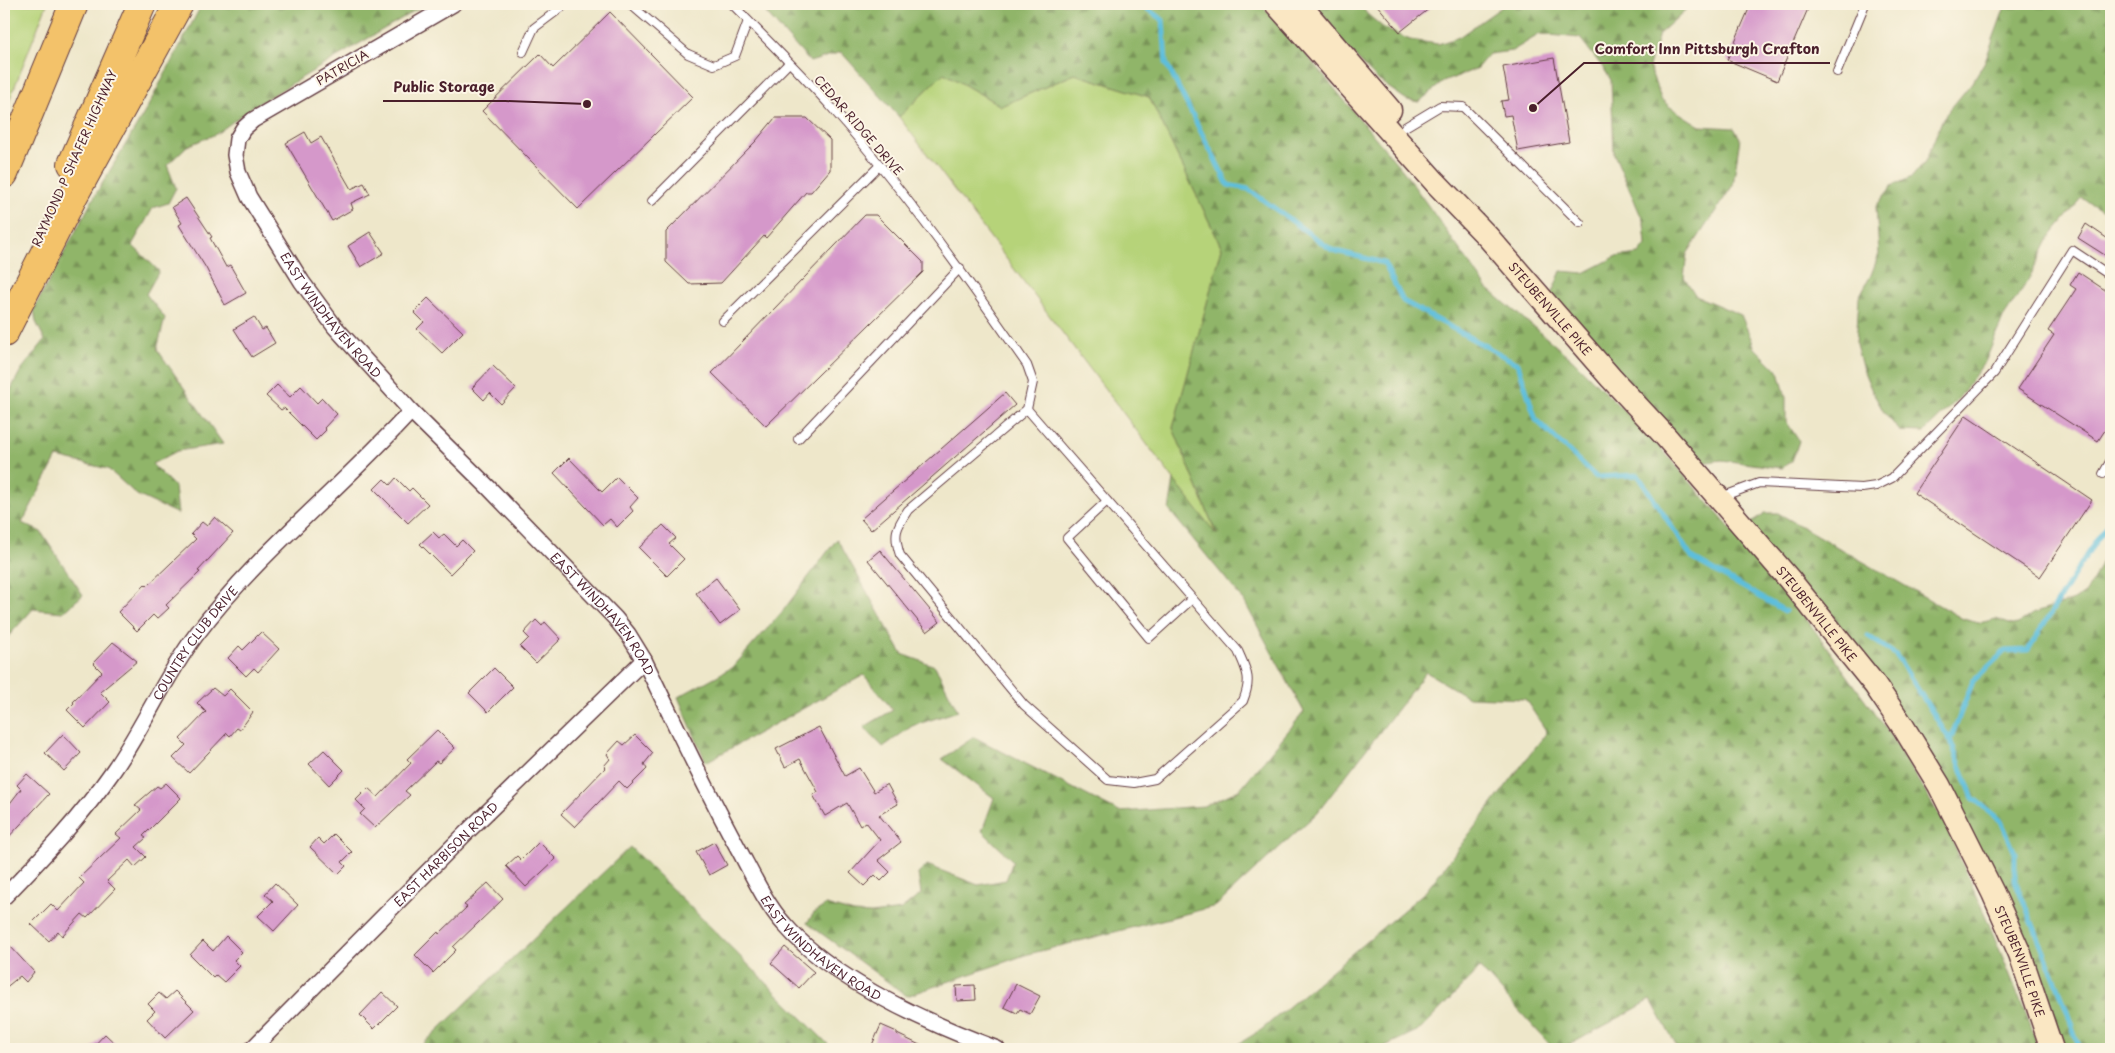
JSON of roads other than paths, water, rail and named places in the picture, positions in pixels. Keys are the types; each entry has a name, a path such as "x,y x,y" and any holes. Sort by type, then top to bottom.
{"highway":[{"path":"4,174 74,4"},
{"name":"RAYMOND P SHAFER HIGHWAY","path":"4,311 75,157 142,4"},
{"path":"4,333 74,195 180,4"}],"main road":[{"name":"STEUBENVILLE PIKE","path":"1276,4 1434,182 1488,237 1610,378 1666,437 1817,613 1875,685 1934,777 1993,892 2020,954 2052,1049"},
{"name":"STEUBENVILLE PIKE","path":"1299,4 1445,174 1488,237"}],"street":[{"name":"PATRICIA","path":"237,139 243,129 253,120 274,106 453,4"},
{"name":"EAST WINDHAVEN ROAD","path":"237,139 234,155 238,172 249,197 302,282 334,327 411,411 489,488 615,618 628,634 644,660 726,827 755,880 783,924 809,949 847,976 906,1011 997,1049"},
{"name":"COUNTRY CLUB DRIVE","path":"4,897 60,839 90,803 114,770 158,694 196,636 226,598 276,546 378,448 411,411"},
{"name":"EAST HARBISON ROAD","path":"252,1049 466,833 644,660"}],"lane":[{"path":"523,52 534,28 566,4"},
{"path":"630,4 688,54 714,65 734,56 748,20"},
{"name":"CEDAR RIDGE DRIVE","path":"732,4 832,107 960,268 1027,365 1033,382 1027,409"},
{"path":"1836,72 1865,4"},
{"path":"652,201 789,63"},
{"path":"1405,127 1440,106 1463,107 1580,223"},
{"path":"723,322 880,165"},
{"path":"1719,498 1759,483 1862,488 1876,486 1892,478 1994,373 2072,250 2111,276"},
{"path":"798,439 960,268"},
{"path":"1027,409 1107,501 1238,651 1248,674 1248,688 1243,700 1155,779 1134,782 1108,780 1024,706 900,555 895,540 898,526 908,510 1027,409"},
{"path":"2103,474 2111,460"},
{"path":"1107,501 1067,538 1149,638 1192,599"}],"waterway":[{"path":"1140,4 1163,20 1166,63 1228,185 1248,189 1332,250 1384,263 1403,301 1518,364 1536,420 1596,477 1638,475 1692,558 1785,611"},
{"path":"1950,740 1973,681 2005,651 2028,650 2087,554 2111,520"},
{"path":"1868,636 1896,655 1950,740 1973,798 2001,821 2015,853 2015,880 2059,989 2080,1049"}],"place":[{"name":"Public Storage","path":"587,104"},
{"name":"Comfort Inn Pittsburgh Crafton","path":"1533,108"}]}
